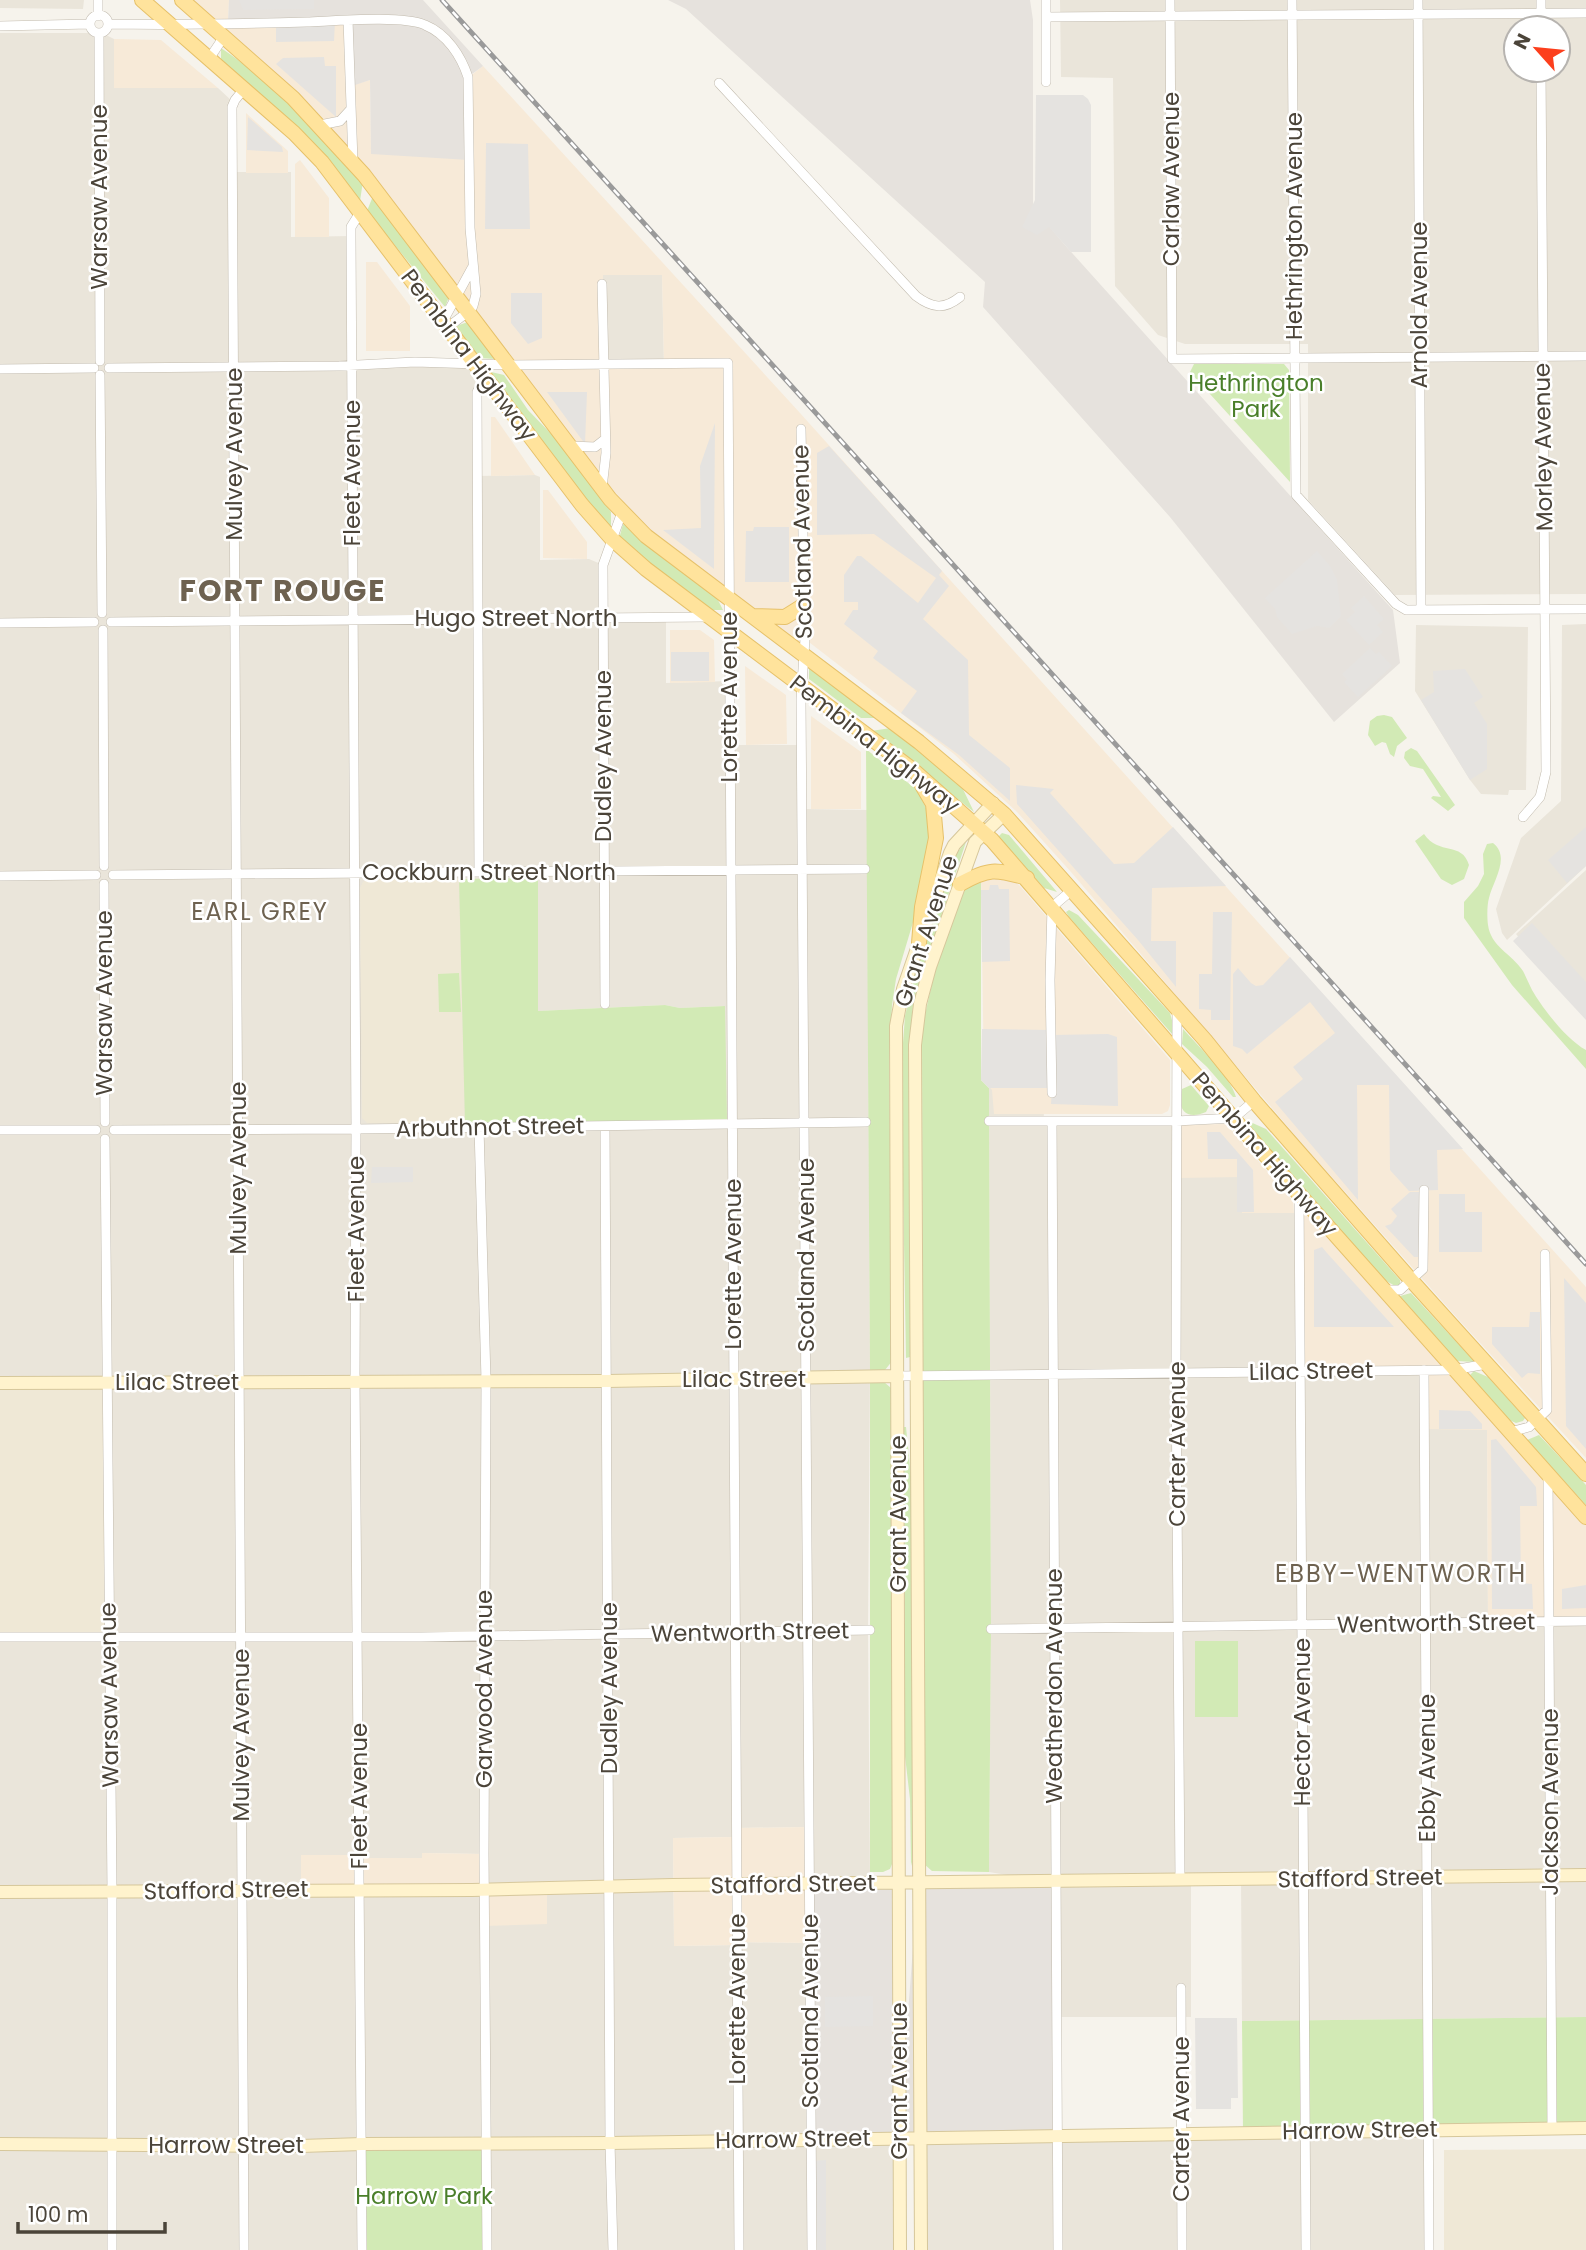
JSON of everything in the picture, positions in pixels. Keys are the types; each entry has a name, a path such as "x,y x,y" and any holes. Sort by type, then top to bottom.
{"main road":[{"name":"Pembina Highway","path":"142,0 303,141 361,211 582,505 612,539 646,569 710,617 728,623 801,685 913,770 980,828 1027,878 1298,1194 1586,1517"},
{"name":"Pembina Highway","path":"182,0 211,25 228,30 365,175 622,512 646,536 937,755 993,803 1586,1474"},
{"path":"361,211 367,199 365,175"},
{"path":"752,616 785,617 804,605"},
{"path":"845,719 866,725 889,720"},
{"path":"913,770 933,804 936,838 922,907 919,943"},
{"path":"960,884 983,872 1001,871 1027,878"}],"street":[{"path":"98,0 98,16"},
{"path":"1046,0 1046,82"},
{"name":"Carlaw Avenue","path":"1170,0 1172,359 1294,359"},
{"name":"Hethrington Avenue","path":"1292,0 1296,495 1401,608 1422,610"},
{"name":"Arnold Avenue","path":"1418,0 1422,610"},
{"path":"1541,0 1541,13"},
{"path":"1046,17 1586,13"},
{"path":"90,24 93,18 98,16 104,17 108,24"},
{"path":"348,20 353,162"},
{"path":"209,59 228,30 348,20 414,21 438,32 452,47 463,63 468,77 472,267 476,295 468,312 445,324"},
{"path":"90,24 94,31 99,33 104,32 108,24"},
{"path":"0,26 90,24"},
{"path":"108,24 211,25"},
{"name":"Warsaw Avenue","path":"99,33 98,368 102,613"},
{"path":"719,83 916,296 938,307 946,306 960,297"},
{"name":"Morley Avenue","path":"1523,817 1540,797 1545,781 1541,84"},
{"name":"Mulvey Avenue","path":"244,89 232,107 244,2250"},
{"path":"320,125 343,119 351,109"},
{"name":"Fleet Avenue","path":"361,211 351,227 355,1381 362,2250"},
{"path":"445,324 472,267"},
{"path":"602,284 605,469 602,488"},
{"path":"1294,359 1586,356"},
{"path":"0,369 98,368 107,363 109,368 402,362 602,364"},
{"name":"Lorette Avenue","path":"602,364 728,363 739,2250"},
{"path":"479,872 477,391 485,377"},
{"name":"Scotland Avenue","path":"801,429 812,2250"},
{"path":"570,446 596,447 604,440"},
{"name":"Dudley Avenue","path":"605,1004 603,565 622,512"},
{"path":"1422,610 1586,608"},
{"path":"102,613 108,615 111,622 110,627 103,630 98,629 94,622 97,615 102,613"},
{"path":"728,623 752,616"},
{"name":"Hugo Street North","path":"111,622 710,617"},
{"path":"0,623 94,622"},
{"path":"103,630 104,866"},
{"name":"Grant Avenue","path":"920,2250 915,1045 920,1004 930,967 980,828 993,803"},
{"name":"Grant Avenue","path":"900,2250 896,1026 903,989 950,853 958,841 1004,814"},
{"path":"104,866 111,870 113,875 109,882 104,884 99,882 96,875 99,868 104,866"},
{"name":"Cockburn Street North","path":"113,875 865,869"},
{"path":"0,876 96,875"},
{"name":"Warsaw Avenue","path":"104,884 105,1122"},
{"path":"1052,1093 1052,907 1072,890"},
{"name":"Carter Avenue","path":"1177,1009 1176,1372 1180,1880"},
{"path":"989,1121 1176,1121 1234,1118 1254,1101"},
{"name":"Weatherdon Avenue","path":"1052,1121 1058,2250"},
{"path":"105,1122 112,1125 114,1130 112,1135 105,1139 100,1138 96,1130 100,1123 105,1122"},
{"name":"Arbuthnot Street","path":"114,1130 866,1122"},
{"name":"Dudley Avenue","path":"605,1126 611,1888 610,2143 613,2250"},
{"name":"Garwood Avenue","path":"479,1127 486,1380 484,1889 487,2250"},
{"path":"0,1130 96,1130"},
{"name":"Warsaw Avenue","path":"105,1139 112,1892 111,2250"},
{"path":"1383,1290 1400,1290 1423,1269 1424,1190"},
{"name":"Hector Avenue","path":"1298,1194 1306,2250"},
{"path":"1509,1432 1529,1427 1547,1410 1545,1254"},
{"name":"Lilac Street","path":"0,1383 807,1379 917,1375 1453,1370 1487,1364"},
{"name":"Ebby Avenue","path":"1424,1370 1430,2250"},
{"name":"Jackson Avenue","path":"1548,1475 1552,2128"},
{"name":"Wentworth Street","path":"991,1629 1586,1621"},
{"name":"Wentworth Street","path":"0,1637 421,1637 870,1630"},
{"name":"Stafford Street","path":"0,1892 611,1888 1586,1875"},
{"name":"Carter Avenue","path":"1181,1988 1182,2250"},
{"name":"Harrow Street","path":"0,2144 610,2143 1586,2127"}],"shaded area":[{"path":"0,0 84,0 83,9 0,8"},
{"path":"182,0 229,0 228,21 348,20 350,86 370,80 371,154 483,66 800,413 1586,1287 1586,1458 1306,1148 1017,812 954,754 805,639 804,655 646,536 388,203","holes":["603,275 662,275 664,363 603,364"]},
{"path":"229,0 423,0 483,66 468,77 469,160 371,154 370,80 349,87 348,21 228,21"},
{"path":"239,0 314,0 314,9 243,10"},
{"path":"668,0 1030,0 1033,20 1033,207 1393,610 1400,663 1334,722 1170,517 983,307 985,282 686,9"},
{"path":"1060,0 1586,0 1586,594 1395,595 1308,500 1308,344 1185,344 1158,335 1115,286 1113,78 1061,77"},
{"path":"335,21 334,41 276,42 276,23"},
{"path":"0,33 102,33 114,39 115,88 218,88 232,101 233,172 291,172 291,237 351,236 351,368 475,366 476,476 540,477 540,560 589,559 603,565 603,618 666,617 666,683 729,681 729,745 802,745 802,809 867,810 870,1883 810,1884 808,1827 737,1828 736,1837 673,1838 674,1946 736,1945 737,1942 809,1943 900,2137 900,2250 0,2250 0,1633 104,1389 0,1389","holes":["538,879 538,1011 665,1005 680,1008 725,1006 465,1123","423,1853 483,1854 301,1889 301,1855 359,1855 359,1858 375,1859 422,1858"]},
{"path":"114,39 161,40 218,88 114,88"},
{"path":"324,57 325,66 336,66 336,117 276,64 283,58"},
{"path":"1036,95 1083,95 1091,105 1091,252 1071,252 1049,227 1037,235 1022,227 1035,200"},
{"path":"246,113 288,151 288,173 246,173"},
{"path":"248,117 282,147 283,152 247,150"},
{"path":"486,143 528,144 530,229 485,229"},
{"path":"300,160 329,198 329,237 295,237 295,164"},
{"path":"366,262 377,262 410,306 410,351 366,351"},
{"path":"602,275 662,275 664,364 602,364"},
{"path":"511,293 542,293 542,338 528,344 511,323"},
{"path":"547,392 587,392 585,444 558,407"},
{"path":"491,417 495,417 535,475 491,476"},
{"path":"715,423 714,569 663,530 701,528 700,466"},
{"path":"829,446 942,571 939,575 949,586 923,619 968,660 969,735 1010,768 1010,801 959,755 901,713 917,691 873,658 878,651 844,624 853,610 858,610 858,602 844,602 844,575 857,556 861,556 918,603 936,578 874,534 817,535 817,453"},
{"path":"543,490 548,490 587,542 587,559 543,558"},
{"path":"754,527 789,527 789,582 745,582 746,531 753,531"},
{"path":"1317,551 1330,566 1337,580 1341,616 1329,628 1317,626 1292,634 1265,598"},
{"path":"1364,596 1384,619 1377,625 1383,632 1369,645 1346,620 1355,612 1351,608"},
{"path":"1586,624 1586,866 1507,940 1502,933 1496,909 1521,838 1561,801 1562,625"},
{"path":"1416,625 1528,627 1526,790 1509,790 1508,795 1481,794 1470,780 1415,691"},
{"path":"670,630 700,630 714,640 715,682 670,683"},
{"path":"1370,648 1376,654 1379,652 1392,666 1358,697 1344,682 1347,679 1342,674"},
{"path":"671,652 709,652 709,681 671,681"},
{"path":"745,666 786,695 787,744 746,745"},
{"path":"1465,669 1483,697 1474,703 1487,724 1487,769 1470,780 1421,700 1434,692 1433,671"},
{"path":"811,716 861,752 861,809 811,809"},
{"path":"1016,785 1054,789 1050,793 1114,864 1134,863 1173,827 1226,886 1152,888 1151,941 1176,941 1176,987 1138,940 1017,804"},
{"path":"1586,827 1586,866 1567,883 1548,860"},
{"path":"1586,870 1586,1016 1516,934"},
{"path":"987,875 1014,881 1020,886 1170,1060 1168,1111 1162,1114 994,1114 992,1090 984,1081 981,877"},
{"path":"370,879 459,879 465,1124 367,1123 362,1118 360,888 363,882"},
{"path":"990,885 1009,889 1010,961 982,962 981,890 989,890"},
{"path":"1213,912 1232,912 1230,1020 1211,1020 1211,1010 1199,1009 1199,974 1212,974"},
{"path":"1532,923 1586,982 1586,1020 1513,941"},
{"path":"1290,957 1463,1149 1437,1150 1438,1190 1409,1191 1390,1170 1389,1085 1357,1085 1358,1200 1275,1102 1303,1079 1293,1067 1335,1033 1310,1002 1247,1054 1233,1046 1233,974 1238,968 1251,983 1256,986 1263,985"},
{"path":"982,1029 1051,1030 1052,1035 1108,1034 1117,1037 1118,1106 1051,1104 1052,1088 989,1088 981,1080"},
{"path":"989,1088 1043,1088 1044,1120 1179,1125 1241,1177 1242,1213 1294,1213 1424,1370 1425,1429 1487,1429 1488,1622 1586,1621 1586,2017 1242,2021 1241,1880 1191,1880 1191,2017 1057,2017 1045,1881 989,1872"},
{"path":"1224,1124 1293,1201 1294,1213 1242,1213 1241,1177 1178,1178 1179,1125"},
{"path":"1207,1132 1220,1132 1253,1170 1254,1212 1237,1212 1237,1159 1208,1159"},
{"path":"372,1167 413,1167 413,1182 371,1183"},
{"path":"1410,1192 1423,1192 1418,1257 1414,1257 1385,1226 1391,1224 1397,1216 1391,1209"},
{"path":"1299,1194 1586,1517 1586,1621 1488,1622 1487,1430 1425,1429 1424,1370 1300,1371"},
{"path":"1439,1194 1465,1194 1465,1212 1482,1212 1482,1252 1439,1252"},
{"path":"1322,1247 1394,1327 1314,1327 1314,1250"},
{"path":"1564,1278 1586,1303 1586,1449 1566,1426"},
{"path":"1530,1312 1540,1312 1540,1374 1528,1373 1522,1378 1492,1344 1492,1327 1529,1327"},
{"path":"0,1389 105,1389 104,1634 0,1633"},
{"path":"1439,1410 1470,1411 1482,1424 1482,1429 1439,1429"},
{"path":"1496,1439 1536,1487 1537,1506 1520,1506 1521,1583 1532,1584 1533,1609 1492,1609 1491,1440"},
{"path":"1586,1585 1586,1608 1562,1609 1562,1589"},
{"path":"809,1827 809,1943 737,1942 737,1945 674,1946 673,1838 736,1837 736,1828"},
{"path":"422,1853 484,1854 484,1889 547,1888 547,1924 484,1926 484,1890 301,1889 301,1855 422,1858"},
{"path":"1055,1881 1057,2135 811,2139 810,1884 899,1883 901,2104 918,1883"},
{"path":"873,1996 873,2026 825,2027 825,1997"},
{"path":"1195,2018 1237,2018 1238,2098 1231,2098 1231,2109 1196,2109"},
{"path":"1429,2130 1429,2250 921,2250 919,2137"},
{"path":"1586,2149 1586,2250 1444,2250 1444,2150"},
{"path":"826,2160 826,2250 812,2250 812,2161"}],"green space":[{"path":"221,48 279,94 363,181 360,201 314,143 221,62"},
{"path":"373,196 449,297 445,307 367,211"},
{"path":"468,322 496,359 478,358 456,326"},
{"name":"Hethrington Park","path":"1194,364 1284,364 1289,370 1290,482 1190,372"},
{"path":"487,371 504,375 528,410 558,441 611,512 611,530 590,507"},
{"path":"623,524 716,596 723,610 711,610 619,539"},
{"path":"809,667 878,718 861,718 809,679"},
{"path":"1384,715 1392,717 1407,738 1397,746 1394,757 1386,743 1375,746 1368,735 1370,721"},
{"path":"891,728 959,781 974,812 871,731"},
{"path":"1411,748 1417,751 1455,805 1448,811 1431,798 1441,797 1423,769 1410,766 1404,758 1405,752"},
{"path":"866,749 917,790 930,816 931,829 920,899 896,979 892,1005 889,1061 893,1360 885,1370 870,1370"},
{"path":"1002,833 1009,835 1057,892 1044,888 998,837"},
{"path":"1424,834 1436,845 1456,850 1466,858 1469,865 1464,879 1452,885 1441,879 1415,841"},
{"path":"966,842 913,1005 909,1048 910,1357 906,1358 903,1186 905,1016 915,974 955,855"},
{"path":"1493,843 1501,855 1501,862 1488,901 1490,933 1523,971 1537,998 1556,1023 1586,1050 1586,1069 1512,985 1464,918 1464,902 1484,874 1483,854 1487,844"},
{"path":"981,877 981,1080 989,1088 989,1872 932,1871 924,1864 922,1028 936,966 964,891"},
{"path":"538,878 538,1011 665,1005 680,1008 725,1006 727,1119 465,1124 459,879"},
{"path":"1069,910 1078,915 1170,1013 1173,1035 1069,917 1066,912"},
{"path":"459,973 461,1012 439,1012 438,974"},
{"path":"1183,1029 1221,1071 1236,1097 1233,1097 1182,1044"},
{"path":"1191,1085 1209,1106 1206,1112 1193,1115 1184,1111 1180,1096 1182,1089"},
{"path":"1248,1121 1266,1129 1400,1280 1400,1285 1395,1286 1383,1279"},
{"path":"1411,1293 1474,1362 1457,1361 1400,1296"},
{"path":"1474,1371 1488,1377 1525,1418 1523,1421 1516,1423 1509,1420 1471,1378 1470,1375"},
{"path":"870,1382 884,1382 891,1388 894,1859 890,1869 883,1872 870,1872"},
{"path":"904,1427 912,1487 911,1866 910,1799 905,1756"},
{"path":"1539,1435 1586,1485 1586,1505 1527,1440"},
{"path":"1195,1641 1238,1641 1238,1717 1195,1717"},
{"path":"1586,2017 1586,2128 1243,2132 1242,2021"},
{"name":"Harrow Park","path":"485,2143 487,2250 362,2250 362,2144"}],"railway":[{"path":"442,0 1586,1264"}],"district":[{"name":"FORT ROUGE","path":"283,591"},
{"name":"EARL GREY","path":"260,912"},
{"name":"EBBY–WENTWORTH","path":"1401,1574"}]}
